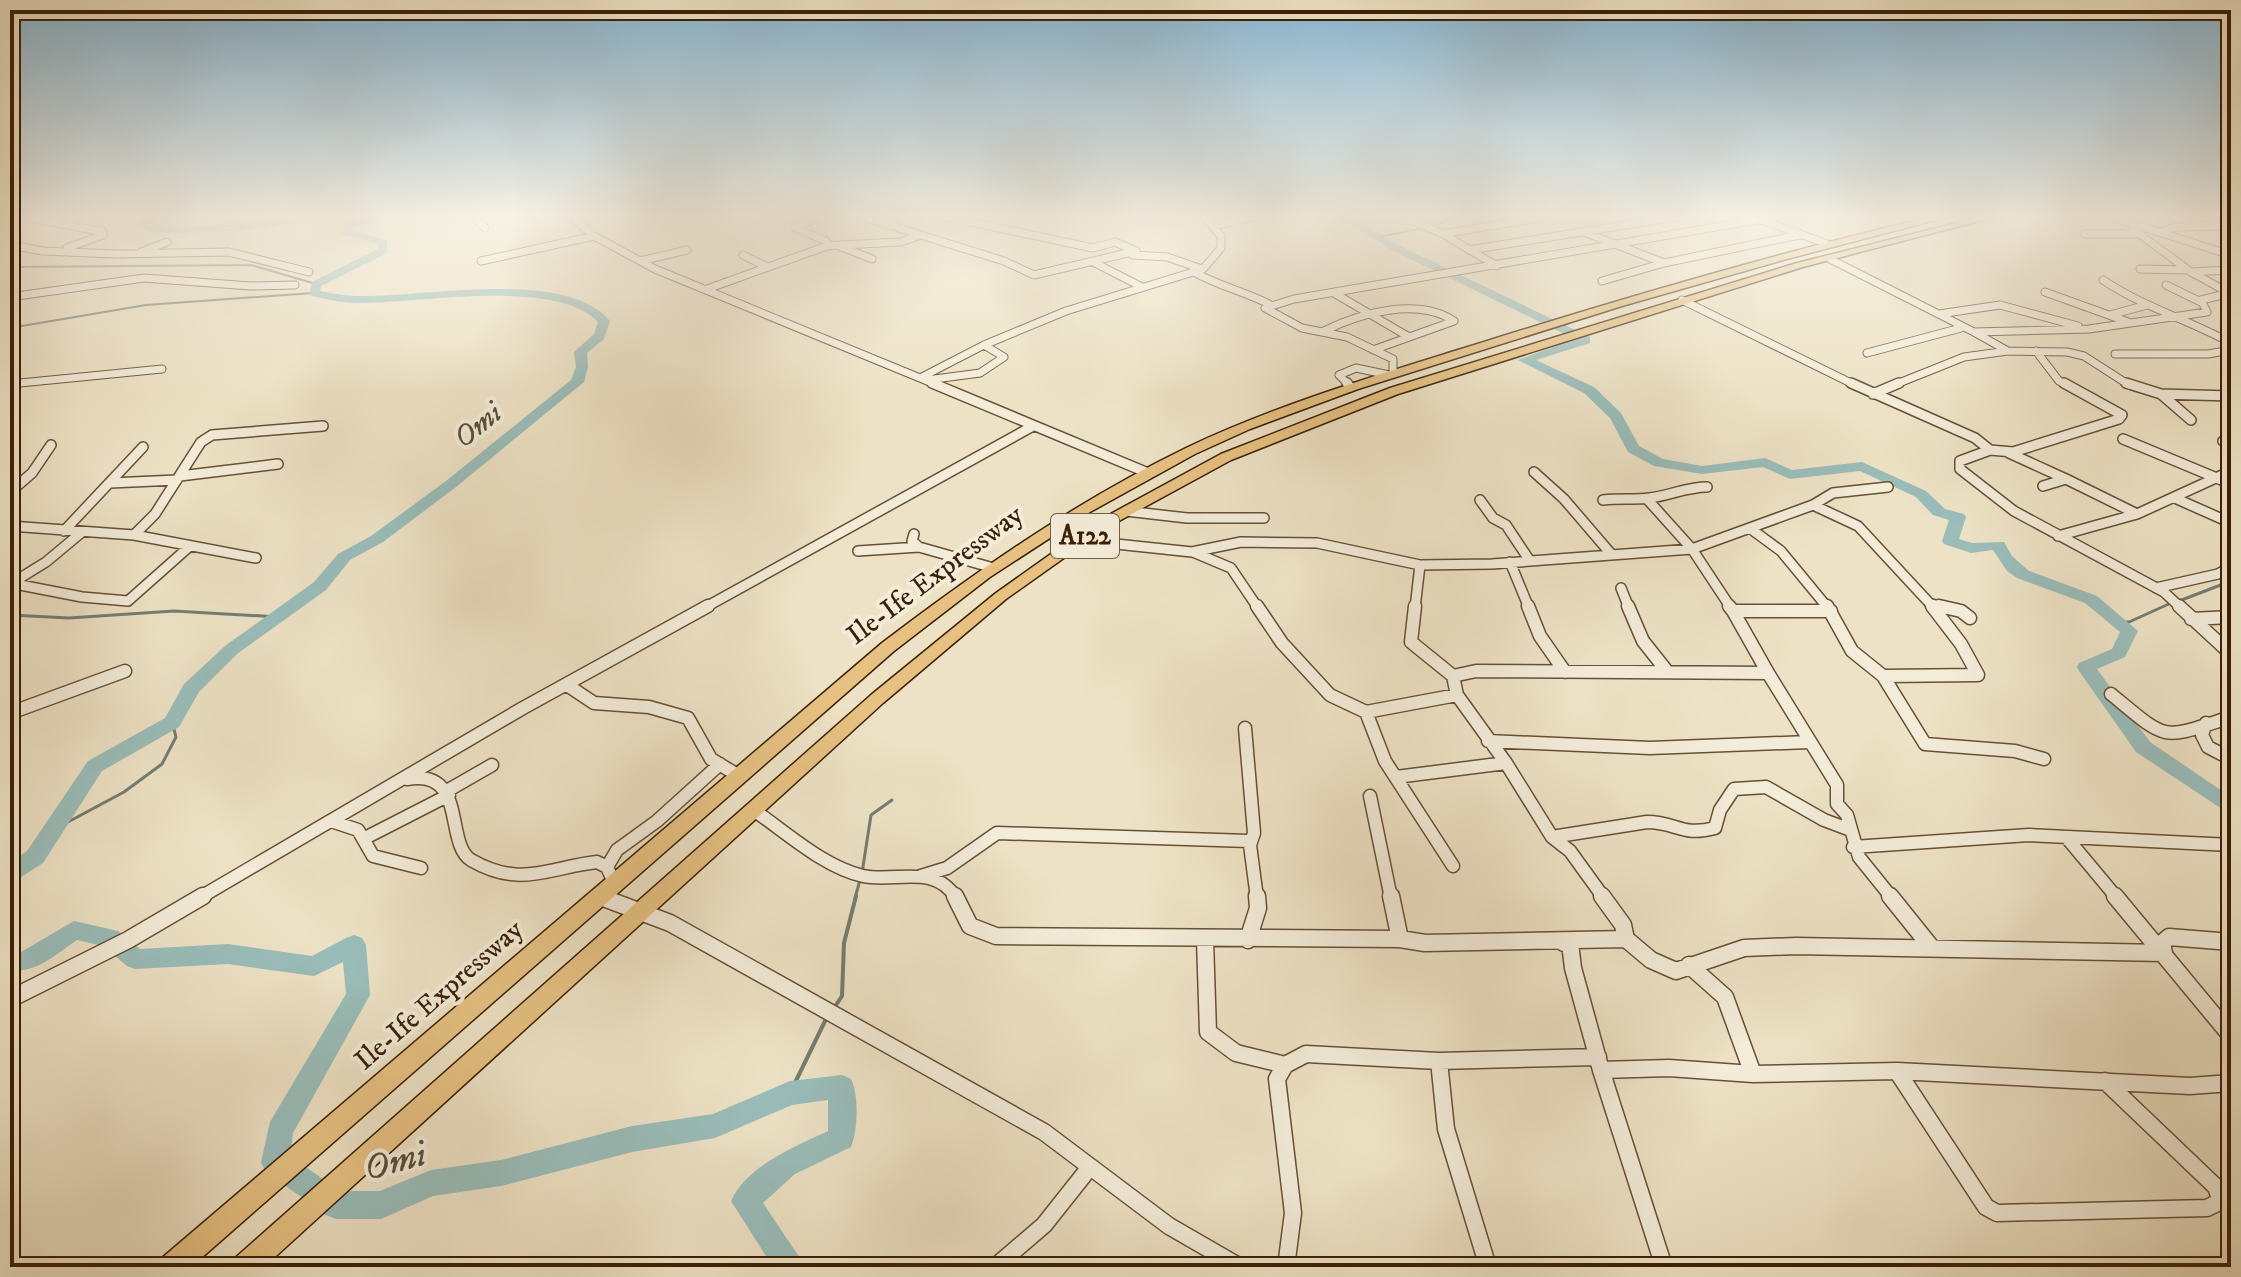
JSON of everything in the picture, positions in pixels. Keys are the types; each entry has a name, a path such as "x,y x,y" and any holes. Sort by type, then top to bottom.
{"highway":[{"name":"Ile-Ife Expressway","path":"171,1267 888,647 990,567 1148,473 1243,427 1350,387 1581,315 1737,275"},
{"name":"Ile-Ife Expressway","path":"244,1267 877,699 974,618 1085,536 1226,457 1300,425 1421,382 1758,275"},
{"path":"1581,315 1606,324"}],"street":[{"path":"673,275 1148,473"},
{"path":"707,289 743,275"},
{"path":"1118,275 1142,287"},
{"path":"923,379 984,345 1066,311 1185,275"},
{"path":"1198,275 1216,285 1240,289 1269,304 1445,275"},
{"path":"1602,281 1624,275"},
{"path":"1869,275 1961,328 2008,351"},
{"path":"2197,275 2227,288 2226,294 2201,302"},
{"path":"10,297 144,278 250,286 295,285"},
{"path":"2103,280 2147,305 2175,315 2231,343"},
{"path":"1974,332 2089,329 2209,311 2201,302 2166,285"},
{"path":"2045,292 2129,322"},
{"path":"1334,293 1409,337"},
{"path":"1682,300 1873,394 1975,438 1990,450"},
{"path":"1269,304 1267,312 1302,328 1324,331 1393,359 1391,374"},
{"path":"1938,314 2000,305 2089,329"},
{"path":"2110,316 2147,305"},
{"path":"1324,331 1365,316 1376,317 1409,308 1454,321 1373,350"},
{"path":"1867,353 1961,328"},
{"path":"923,379 980,373 1004,357 984,345"},
{"path":"2115,354 2208,354 2231,350"},
{"path":"1873,394 1964,357 2008,351 2077,353 2119,380 2161,394 2191,420"},
{"path":"2009,452 2115,421 2122,415 2066,386 2036,351"},
{"path":"10,384 162,369"},
{"path":"2151,393 2231,396"},
{"path":"134,535 155,514 201,442 212,435 323,426"},
{"path":"10,999 128,940 330,821 345,817 399,781 567,685 1033,426"},
{"path":"2123,439 2231,484"},
{"path":"10,492 32,473 51,445"},
{"path":"64,531 143,447"},
{"path":"2137,514 2009,452 1990,450 1960,461 1960,469 2014,511 2156,588 2231,654"},
{"path":"110,483 179,478 278,464"},
{"path":"2221,478 2219,474 2231,471"},
{"path":"1534,472 1553,486 1561,501 1612,555"},
{"path":"2058,536 2137,514 2221,478"},
{"path":"2043,486 2066,479"},
{"path":"1603,500 1631,496 1647,499 1686,487 1707,487"},
{"path":"1192,552 1219,544 1293,542 1332,546 1377,559 1420,565 1530,561 1692,549 1719,536 1751,529 1813,505 1833,493 1888,487"},
{"path":"1647,499 1692,549 1733,611 1808,742 1837,785 1837,804 1847,815 1853,847 1931,947"},
{"path":"2177,499 2231,523"},
{"path":"1480,500 1493,518 1506,525 1530,561"},
{"path":"1813,505 1857,526 1932,604 1978,675 1883,676"},
{"path":"1126,511 1187,518 1264,518"},
{"path":"10,526 134,535 256,558"},
{"path":"1751,529 1781,551 1831,611 1852,651 1883,676 1896,702 1925,744 1941,748 2006,749 2044,759"},
{"path":"11,583 46,562 82,532"},
{"path":"1085,536 1116,544 1192,552 1231,568 1282,643 1330,695 1366,712 1457,695"},
{"path":"858,551 912,542 990,567"},
{"path":"11,583 57,593 128,601 190,546"},
{"path":"1510,562 1540,636 1565,672"},
{"path":"1420,565 1411,642 1453,676 1457,695 1506,763 1552,837 1570,851 1623,925 1626,939 1651,960 1676,971 1744,948 1931,947 2164,953"},
{"path":"2156,588 2218,574 2231,566"},
{"path":"1621,588 1643,641 1666,670"},
{"path":"1932,604 1961,611 1970,618"},
{"path":"1733,611 1831,611"},
{"path":"2191,619 2231,617"},
{"path":"10,713 125,671"},
{"path":"1453,676 1476,671 1768,673"},
{"path":"567,685 581,699 605,707 647,706 688,718 711,759 739,776"},
{"path":"2111,694 2133,716 2173,736 2231,717"},
{"path":"1366,712 1385,761 1453,866"},
{"path":"2206,723 2202,735 2208,747 2231,759"},
{"path":"1245,728 1254,833 1249,841 1258,908 1248,940"},
{"path":"1488,741 1650,748 1808,742"},
{"path":"426,778 435,760"},
{"path":"1396,777 1506,763"},
{"path":"607,867 617,850 657,821 720,764"},
{"path":"367,837 447,794 492,765"},
{"path":"399,781 426,778 447,794 458,819 459,846 470,859 521,875 549,874 597,862 607,867 615,885"},
{"path":"1552,837 1647,822 1658,822 1692,834 1715,828 1720,810 1734,789 1766,787 1824,820 1848,829"},
{"path":"1370,796 1400,939"},
{"path":"755,811 855,874 921,877 942,882 950,889 961,919 979,933 1010,937 1176,936 1205,940 1400,939 1425,943 1570,943 1573,968 1600,1063 1664,1267"},
{"path":"345,817 367,837 373,856 421,868"},
{"path":"921,877 947,868 997,833 1249,841"},
{"path":"1853,847 1975,836 2231,845"},
{"path":"2067,838 2231,1036"},
{"path":"601,897 670,923 1044,1132 1169,1226 1240,1267"},
{"path":"2164,953 2162,943 2169,937 2231,942"},
{"path":"1563,943 1626,939"},
{"path":"1205,940 1208,1032 1225,1051 1238,1056 1268,1058 1285,1065"},
{"path":"1689,965 1725,997 1753,1074"},
{"path":"1286,1267 1293,1213 1277,1079 1285,1065 1306,1054 1439,1061 1600,1063 1753,1074 1897,1071 2190,1086 2231,1083"},
{"path":"1439,1061 1446,1129 1488,1267"},
{"path":"1897,1071 1986,1207 1997,1213 2207,1208 2221,1201 2216,1187"},
{"path":"2105,1081 2231,1199"},
{"path":"995,1267 1044,1225 1090,1167"}],"waterway":[{"path":"284,275 316,284"},
{"name":"Omi","path":"10,875 35,857 95,766 172,722 191,688 231,650 320,586 344,557 377,539 451,484 577,382 582,367 580,352 600,336 604,321 593,310 557,298 531,294 460,293 355,300 313,293 316,284 335,275"},
{"path":"1451,275 1586,340 1524,360 1589,390 1616,416 1633,449 1659,463 1702,470 1765,462 1790,475 1862,466 1921,494 1939,512 1958,517 1950,541 1971,548 1998,545 2004,558 2023,575 2096,603 2129,631 2119,653 2086,667 2143,747 2231,807"},
{"path":"10,328 146,305 313,293"},
{"path":"2179,601 2231,581"},
{"path":"2117,622 2129,622 2171,603"},
{"path":"10,615 69,618 174,611 280,617"},
{"path":"53,830 124,792 162,764 176,737 172,722"},
{"path":"862,873 871,815 892,800"},
{"path":"855,898 860,880"},
{"path":"834,1008 842,996 844,943 856,896"},
{"name":"Omi","path":"10,960 24,962 74,930 110,938 135,959 228,954 314,966 354,945 358,995 280,1131 275,1162 336,1205 381,1205 431,1183 501,1173 632,1139 715,1126 790,1093 842,1087 841,1138 785,1165 745,1201 791,1267"},
{"path":"790,1093 827,1017"}]}
